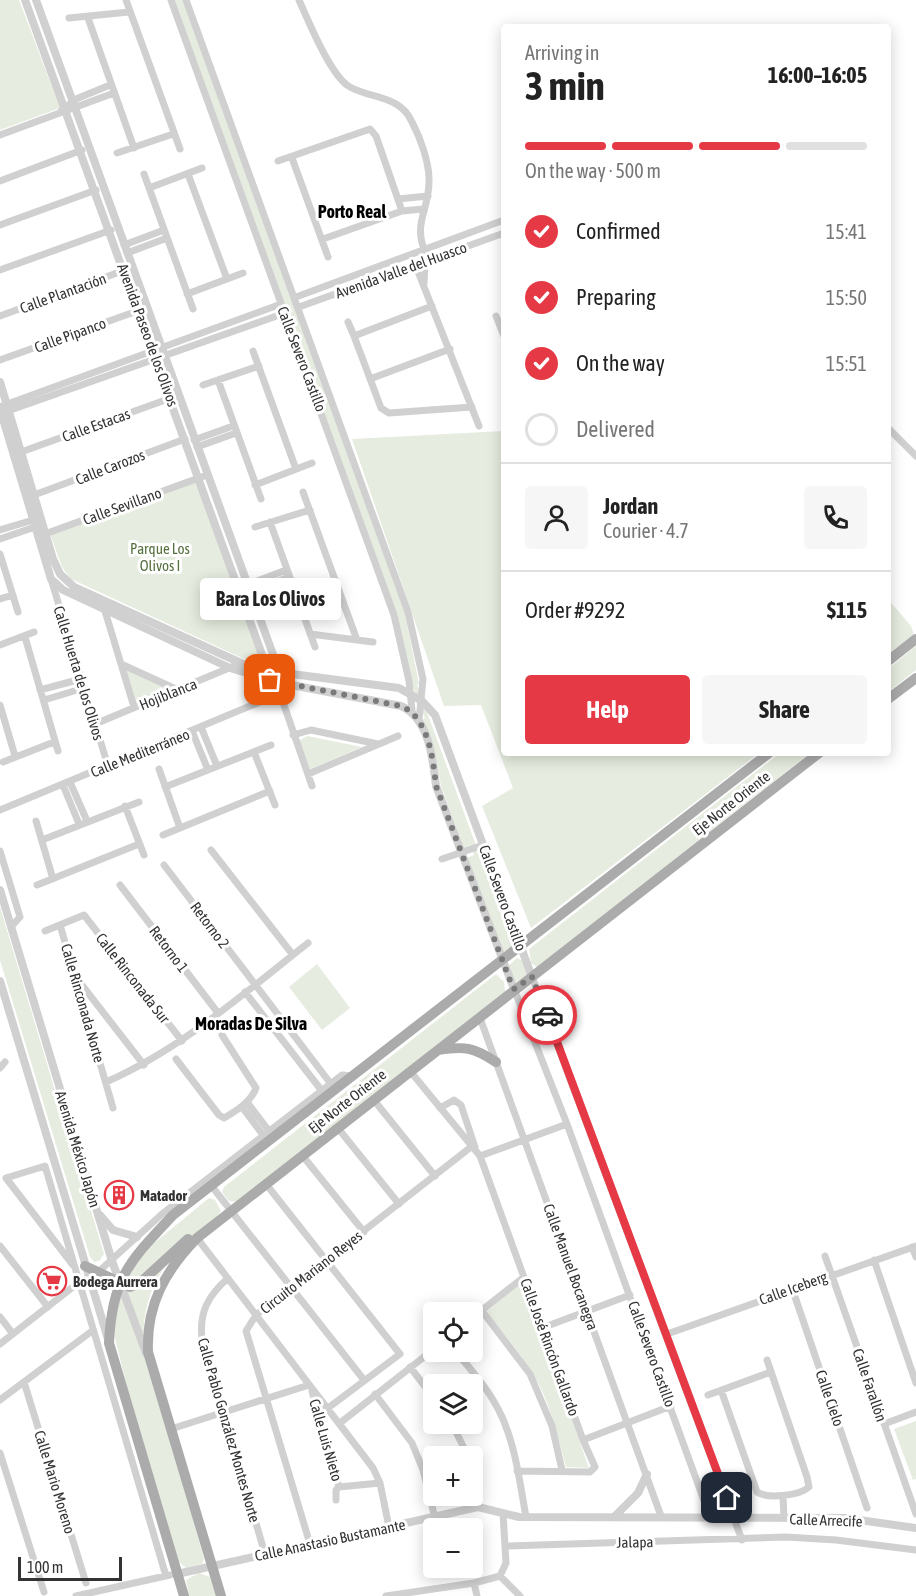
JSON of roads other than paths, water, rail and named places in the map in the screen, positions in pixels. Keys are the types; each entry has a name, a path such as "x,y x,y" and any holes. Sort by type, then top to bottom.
{"main road":[{"path":"891,659 916,639"},
{"path":"891,697 916,678"},
{"name":"Eje Norte Oriente","path":"184,1596 172,1575 110,1343 111,1308 131,1261 160,1229 209,1183 236,1168 765,756"},
{"name":"Eje Norte Oriente","path":"221,1596 152,1367 148,1333 155,1297 176,1260 197,1238 435,1050 480,1018 514,989 815,756"},
{"path":"435,1050 457,1047 476,1049 496,1062"},
{"path":"236,1168 239,1155"},
{"path":"160,1229 162,1214"},
{"path":"79,1266 93,1275 130,1287 141,1282 189,1238 197,1238"}],"street":[{"name":"Avenida Paseo de los Olivos","path":"25,0 126,249 159,352 272,678"},
{"name":"Avenida Paseo de los Olivos","path":"36,0 67,108 140,310 159,352 171,398 192,442 203,477 279,671"},
{"path":"126,0 180,149"},
{"name":"Calle Severo Castillo","path":"171,0 394,615 412,710 419,720 432,754 436,786 567,1124 710,1517"},
{"name":"Calle Severo Castillo","path":"186,0 296,297 408,612 423,679 419,720"},
{"path":"299,0 322,49 340,78 350,87 388,99 408,114 429,177 428,196 418,230 426,260 424,286"},
{"path":"69,18 88,18 129,12"},
{"path":"88,18 134,148"},
{"path":"67,108 111,85"},
{"path":"0,135 67,108 114,93"},
{"path":"278,161 370,129 376,136 402,211"},
{"path":"117,153 173,134"},
{"path":"0,181 82,150"},
{"path":"292,158 328,257"},
{"path":"149,188 202,168"},
{"path":"144,174 193,309"},
{"path":"188,174 227,279"},
{"path":"0,225 96,190"},
{"path":"398,199 428,196"},
{"path":"323,238 402,211 423,209"},
{"name":"Avenida Valle del Huasco","path":"296,297 501,221"},
{"path":"0,270 111,230"},
{"path":"126,249 164,230"},
{"name":"Avenida Valle del Huasco","path":"299,308 501,234"},
{"path":"126,249 167,238"},
{"path":"415,264 479,426"},
{"name":"Calle Plantación","path":"0,316 125,270"},
{"path":"187,294 243,273"},
{"path":"3,410 281,304"},
{"path":"354,336 432,306"},
{"name":"Calle Pipanco","path":"0,360 140,310"},
{"path":"159,352 285,313"},
{"path":"496,316 501,328"},
{"path":"348,322 381,408 389,413 472,407"},
{"path":"370,379 450,349"},
{"path":"253,351 296,469"},
{"path":"203,385 258,366"},
{"path":"218,380 261,499"},
{"path":"0,382 3,410 34,524 60,574 74,587 272,678 312,786"},
{"name":"Calle Estacas","path":"21,452 171,398"},
{"path":"3,410 21,452 34,495 51,579 63,590 230,668 412,710"},
{"name":"Calle Carozos","path":"34,495 192,442 235,430"},
{"path":"891,431 916,456"},
{"path":"255,484 312,463"},
{"name":"Calle Sevillano","path":"41,535 203,477"},
{"path":"303,492 357,640"},
{"path":"255,527 310,510"},
{"path":"270,522 315,647"},
{"path":"0,530 34,524"},
{"path":"0,539 34,524"},
{"path":"0,554 18,612"},
{"path":"248,589 288,574"},
{"name":"Calle Huerta de los Olivos","path":"51,579 108,766"},
{"path":"0,599 13,595"},
{"path":"105,611 134,708"},
{"path":"0,645 34,632"},
{"path":"310,634 373,642"},
{"path":"25,637 58,751"},
{"name":"Hojiblanca","path":"95,724 241,663"},
{"path":"121,664 178,690"},
{"path":"272,678 279,671 399,688 409,691 422,701"},
{"path":"40,690 81,679"},
{"path":"44,700 84,688"},
{"name":"Calle Mediterráneo","path":"0,810 277,695"},
{"name":"Calle Severo Castillo","path":"422,701 435,715 735,1519"},
{"path":"0,705 15,756"},
{"path":"201,728 217,766"},
{"path":"293,735 311,730 378,744"},
{"path":"192,731 208,770"},
{"path":"308,774 398,736"},
{"path":"3,762 54,742"},
{"path":"165,787 271,745"},
{"path":"254,753 274,805"},
{"path":"159,769 180,828"},
{"path":"67,783 87,821"},
{"path":"67,783 79,824"},
{"path":"163,835 270,791"},
{"path":"42,840 139,802"},
{"path":"125,806 144,855"},
{"path":"36,821 53,879"},
{"path":"37,885 139,844"},
{"path":"442,859 483,845"},
{"path":"212,850 292,955"},
{"name":"Avenida México Japón","path":"0,851 20,917 11,927"},
{"name":"Retorno 2","path":"164,865 331,1084"},
{"name":"Retorno 1","path":"120,885 218,1013"},
{"name":"Avenida México Japón","path":"0,890 112,1261 152,1367"},
{"name":"Calle Rinconada Sur","path":"60,925 84,915 182,1041"},
{"path":"45,930 60,925"},
{"name":"Calle Rinconada Norte","path":"60,925 113,1108"},
{"path":"106,1082 144,1065 182,1041 308,943"},
{"path":"75,976 144,1065"},
{"name":"Avenida México Japón","path":"0,981 2,1005 11,1018 79,1266"},
{"path":"245,992 322,1091"},
{"name":"Calle Manuel Bocanegra","path":"480,1018 661,1516"},
{"path":"176,1059 219,1115 224,1118 256,1092 254,1082 222,1035"},
{"path":"291,1051 299,1044"},
{"name":"Calle José Rincón Gallardo","path":"410,1071 476,1152"},
{"path":"0,1344 78,1283 112,1261 162,1214 209,1183 266,1133 342,1075 354,1077"},
{"path":"373,1100 435,1176"},
{"name":"Calle José Rincón Gallardo","path":"440,1108 454,1100 461,1105 476,1152 595,1467 594,1470 517,1471"},
{"path":"244,1104 266,1133"},
{"name":"Circuito Mariano Reyes","path":"310,1544 246,1331 256,1315 435,1176 476,1152 567,1124"},
{"path":"338,1127 399,1204"},
{"path":"302,1155 364,1232"},
{"name":"Eje Norte Oriente","path":"79,1266 40,1222 6,1178 45,1166 79,1266 78,1283 92,1331 172,1575"},
{"path":"209,1183 364,1380"},
{"path":"266,1184 400,1354 328,1408"},
{"path":"96,1209 113,1230 137,1237"},
{"name":"Calle Luis Nieto","path":"197,1238 373,1468 380,1483 389,1527"},
{"path":"0,1246 48,1307"},
{"path":"914,1246 916,1257"},
{"name":"Calle Iceberg","path":"670,1333 914,1246"},
{"name":"Calle Farallón","path":"825,1256 916,1514"},
{"path":"874,1260 916,1383"},
{"path":"93,1275 110,1343"},
{"path":"483,1310 524,1277"},
{"name":"Calle Pablo González Montes Norte","path":"228,1278 213,1291 200,1322 202,1339 265,1554"},
{"name":"Calle Cielo","path":"792,1288 867,1508"},
{"path":"542,1328 630,1295"},
{"path":"483,1312 530,1374 552,1426 562,1470"},
{"path":"0,1317 13,1334"},
{"path":"0,1400 92,1331"},
{"path":"340,1423 423,1357"},
{"path":"721,1390 754,1488 763,1496 778,1494 783,1496 803,1492 809,1487 767,1360"},
{"path":"464,1362 481,1382 501,1416 517,1471 526,1517"},
{"path":"410,1367 423,1384"},
{"path":"708,1395 771,1372"},
{"name":"Calle Mario Moreno","path":"24,1382 86,1583"},
{"path":"171,1429 310,1387"},
{"name":"Calle Luis Nieto","path":"310,1387 339,1487 380,1483"},
{"path":"375,1394 412,1443 423,1470 435,1518"},
{"path":"583,1440 671,1406"},
{"path":"884,1424 916,1412"},
{"path":"0,1453 44,1592"},
{"path":"615,1516 638,1493 647,1474"},
{"path":"336,1500 336,1490 339,1487"},
{"path":"783,1496 784,1518"},
{"name":"Calle Anastasio Bustamante","path":"435,1518 478,1508 526,1517 661,1516 735,1519"},
{"path":"500,1576 506,1563 503,1514"},
{"name":"Calle Arrecife","path":"735,1519 845,1518 916,1528"},
{"path":"735,1519 741,1538"},
{"name":"Calle Anastasio Bustamante","path":"172,1575 423,1520"},
{"name":"Jalapa","path":"506,1546 786,1537 836,1540 916,1550"},
{"path":"76,1596 172,1575"},
{"path":"387,1596 474,1583 500,1576"},
{"path":"500,1576 520,1596"},
{"path":"474,1583 477,1596"}],"place":[{"name":"Bara Los Olivos","path":"270,680"},
{"name":"Matador","path":"119,1195"},
{"name":"Bodega Aurrera","path":"52,1281"}],"district":[{"name":"Porto Real","path":"352,211"},
{"name":"Moradas De Silva","path":"251,1023"}],"park label":[{"name":"Parque Los Olivos I","path":"160,556"}]}
